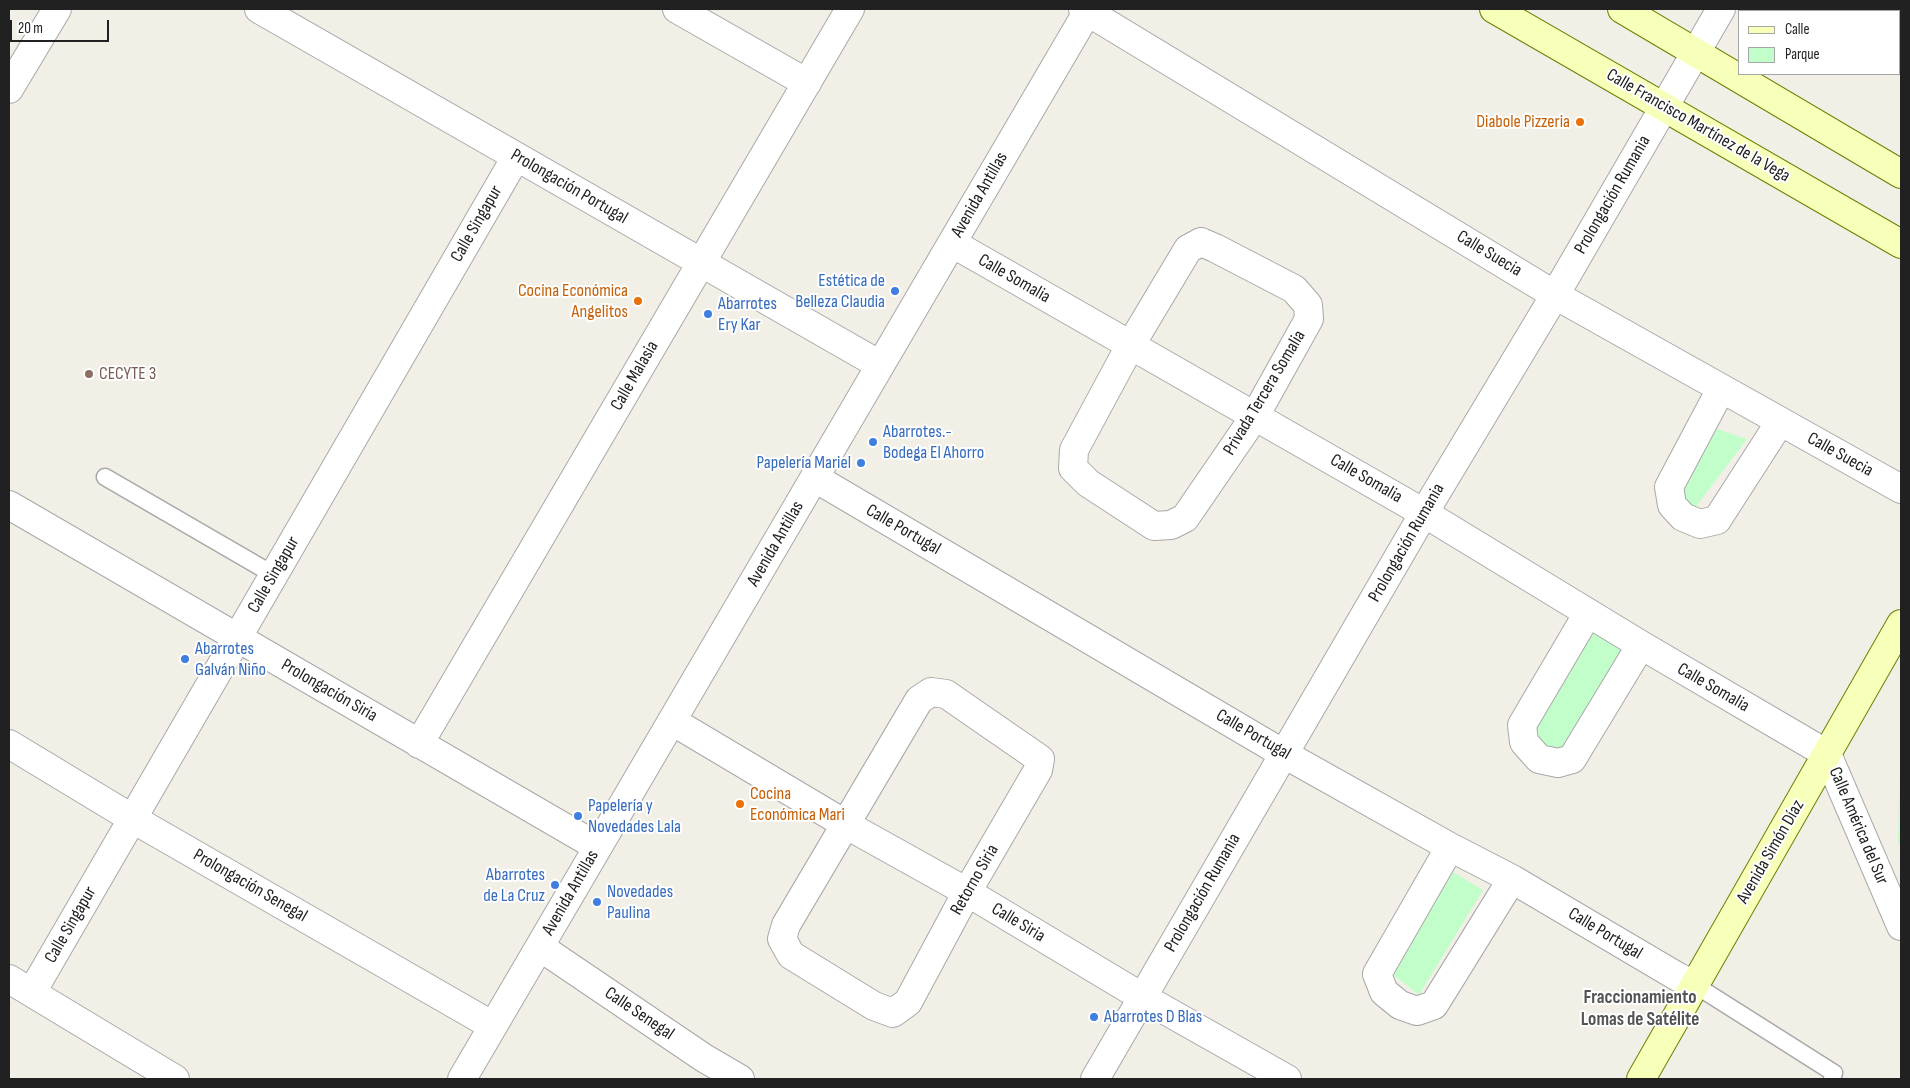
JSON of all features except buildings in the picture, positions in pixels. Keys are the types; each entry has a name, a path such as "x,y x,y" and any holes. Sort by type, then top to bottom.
{"street":[{"path":"9,89 57,9"},
{"name":"Prolongación Portugal","path":"259,9 292,17 516,156 880,366"},
{"path":"677,9 807,83"},
{"name":"Calle Malasia","path":"419,744 850,9"},
{"name":"Calle Francisco Martínez de la Vega","path":"1494,9 1901,244"},
{"path":"1622,9 1901,174"},
{"name":"Prolongación Rumania","path":"1094,1079 1424,512 1555,295 1721,9"},
{"name":"Avenida Antillas","path":"462,1079 952,243 1086,10"},
{"name":"Calle Suecia","path":"1086,10 1555,295 1901,489"},
{"name":"Calle Singapur","path":"32,992 516,156"},
{"name":"Privada Tercera Somalia","path":"1201,242 1294,289 1308,305 1309,319 1255,416 1185,518 1171,525 1154,526 1088,483 1073,468 1074,450 1130,346 1188,249 1201,242"},
{"name":"Calle Somalia","path":"952,243 1424,512 1641,645 1827,754"},
{"path":"1721,389 1669,488 1672,505 1683,517 1700,524 1717,520 1780,422"},
{"name":"Calle Portugal","path":"814,478 1284,754 1450,847 1512,879 1678,977 1695,985"},
{"name":"Prolongación Siria","path":"9,505 598,846"},
{"path":"1588,613 1522,725 1524,742 1539,759 1558,763 1572,759 1641,645"},
{"name":"Avenida Simón Díaz","path":"1641,1079 1901,624"},
{"name":"Retorno Siria","path":"932,692 946,694 1040,759 1038,770 967,892 908,1002 893,1012 874,1006 791,955 782,939 786,924 845,824 919,700 932,692"},
{"name":"Calle Siria","path":"672,721 845,824 967,892 1142,997 1287,1079"},
{"name":"Prolongación Senegal","path":"9,744 133,819 493,1026"},
{"name":"Calle América del Sur","path":"1827,754 1901,926"},
{"path":"1450,847 1377,974 1384,992 1400,1005 1417,1011 1434,1006 1512,879"},
{"name":"Calle Senegal","path":"540,947 699,1069 740,1079"},
{"path":"9,979 175,1079"}],"lane":[{"path":"105,477 274,574"},
{"path":"1695,985 1836,1077"}],"green space":[{"path":"1717,429 1747,439 1685,521 1669,501"},
{"path":"1594,629 1627,651 1556,759 1513,732"},
{"path":"1901,727 1901,850 1898,841"},
{"path":"1443,866 1483,890 1419,995 1382,966"}],"place":[{"name":"Diabole Pizzeria","path":"1580,122"},
{"name":"Estética de Belleza Claudia","path":"895,291"},
{"name":"Cocina Económica Angelitos","path":"638,301"},
{"name":"Abarrotes Ery Kar","path":"708,314"},
{"name":"CECYTE 3","path":"89,374"},
{"name":"Abarrotes.- Bodega El Ahorro","path":"873,442"},
{"name":"Papelería Mariel","path":"861,463"},
{"name":"Abarrotes Galván Niño","path":"185,659"},
{"name":"Cocina Económica Mari","path":"740,804"},
{"name":"Papelería y Novedades Lala","path":"578,816"},
{"name":"Abarrotes de La Cruz","path":"555,885"},
{"name":"Novedades Paulina","path":"597,902"},
{"name":"Abarrotes D Blas","path":"1094,1017"}],"district":[{"name":"Fraccionamiento Lomas de Satélite","path":"1640,1009"}]}
